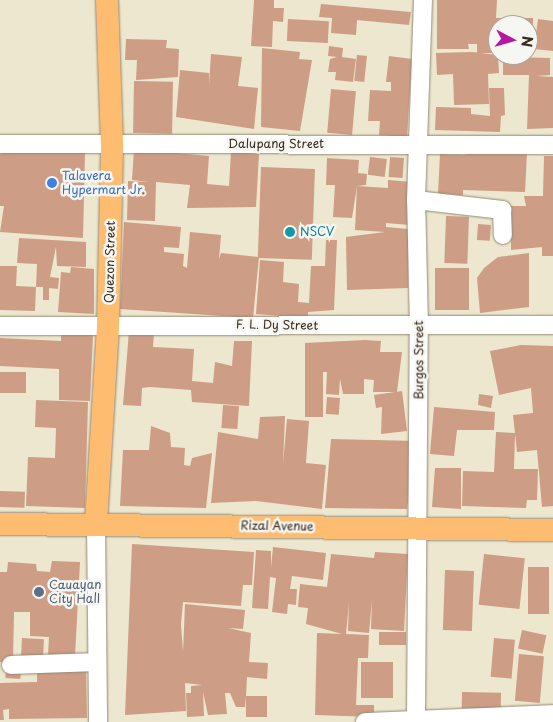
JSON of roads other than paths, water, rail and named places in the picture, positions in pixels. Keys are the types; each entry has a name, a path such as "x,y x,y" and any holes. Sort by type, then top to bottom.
{"main road":[{"name":"Quezon Street","path":"96,523 108,326 112,143 107,0"},
{"name":"Rizal Avenue","path":"0,524 96,523 553,530"}],"street":[{"name":"Burgos Street","path":"407,721 417,528 419,328 416,145 423,0"},
{"name":"Dalupang Street","path":"0,144 553,145"},
{"path":"416,200 502,210 503,236"},
{"name":"F. L. Dy Street","path":"0,326 419,328 553,325"},
{"path":"96,523 98,722"},
{"path":"11,665 97,662"},
{"path":"365,722 553,714"}],"place":[{"name":"Talavera Hypermart Jr.","path":"52,183"},
{"name":"NSCV","path":"290,232"},
{"name":"Cauayan City Hall","path":"39,592"}]}
